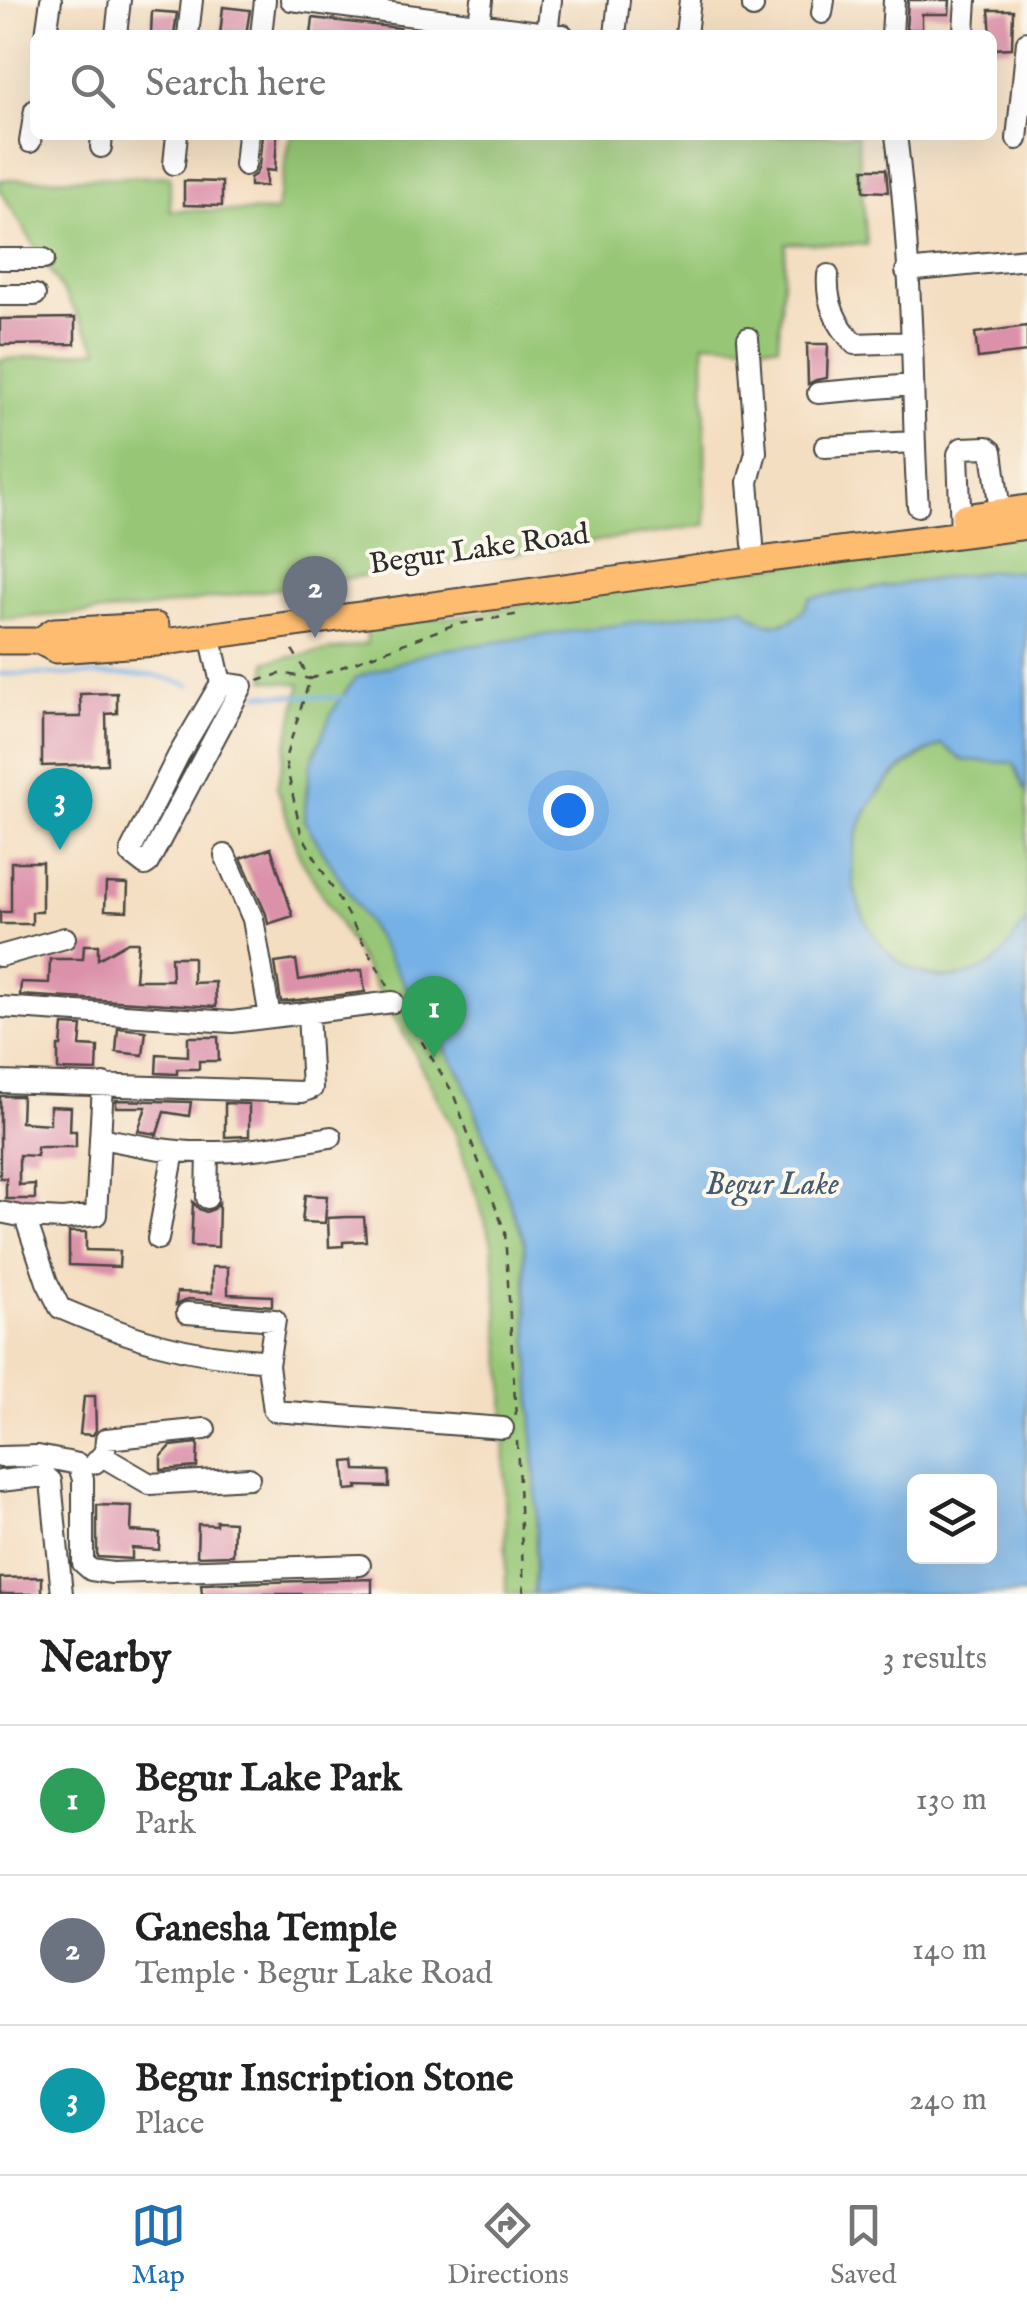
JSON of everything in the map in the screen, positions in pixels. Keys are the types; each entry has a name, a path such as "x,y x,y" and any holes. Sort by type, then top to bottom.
{"main road":[{"name":"Begur Lake Road","path":"260,621 157,642 56,650 39,641 54,631 260,621 961,526 1000,512 1027,508"},
{"name":"Begur Lake Road","path":"507,586 753,544 961,526 1027,526"},
{"path":"0,641 39,641"}],"street":[{"path":"47,30 51,0"},
{"path":"117,30 120,0"},
{"path":"189,30 192,0"},
{"path":"261,30 265,0"},
{"path":"291,0 410,7 479,25 517,30"},
{"path":"479,25 482,0"},
{"path":"547,30 551,0"},
{"path":"616,30 619,0"},
{"path":"687,30 690,0"},
{"path":"892,30 894,0"},
{"path":"964,30 966,0"},
{"path":"1017,139 1027,42"},
{"path":"174,164 176,140"},
{"path":"245,165 248,140"},
{"path":"897,140 912,342 918,506"},
{"path":"0,259 44,259"},
{"path":"906,270 1027,259"},
{"path":"828,275 832,313 855,344 912,342"},
{"path":"0,296 35,296"},
{"path":"748,338 756,452 748,482 753,544"},
{"path":"818,393 912,385"},
{"path":"826,447 913,442"},
{"path":"961,526 958,454 962,448 987,448 992,452 1000,512"},
{"path":"210,634 232,684 145,864 131,850 178,756 232,684"},
{"path":"225,855 253,920 270,1017"},
{"path":"0,956 65,938"},
{"path":"0,1007 214,1021 395,1000"},
{"path":"0,1082 302,1092 312,1088 308,1012"},
{"path":"0,1212 63,1219 96,1215 102,1084"},
{"path":"100,1138 174,1151 208,1152 250,1150 332,1137"},
{"path":"158,1240 174,1151"},
{"path":"207,1198 208,1152"},
{"path":"24,1217 60,1308 153,1344 184,1352 262,1360 268,1365"},
{"path":"187,1314 275,1320 268,1365 272,1408 277,1412 502,1428"},
{"path":"82,1475 102,1456 106,1439 206,1429"},
{"path":"0,1457 38,1456 78,1464 82,1475 82,1564 91,1570 112,1573 360,1565"},
{"path":"102,1456 150,1484 249,1478"},
{"path":"0,1481 45,1476 51,1481 62,1594"}],"path":[{"path":"232,684 282,673 310,678 452,625 528,613"},
{"path":"260,621 310,678"},
{"path":"310,678 285,758 301,834 452,1093 505,1232 524,1594"}],"green space":[{"path":"290,140 857,140 867,245 786,243 778,346 704,342 706,525 135,610 0,619 0,360 99,350 0,190 0,180 170,176 170,210 276,212"},
{"path":"1027,534 1027,572 990,571 811,598 799,614 784,622 767,622 749,613 355,678 332,712 316,749 307,784 304,820 463,1078 524,1239 537,1511 534,1594 506,1594 504,1383 492,1242 455,1132 406,1038 299,855 277,787 301,684 265,680 267,661 367,644 366,625 460,616 614,587"},
{"path":"943,744 962,760 1014,763 1027,790 1027,920 998,961 953,977 926,975 901,963 881,944 865,920 855,893 852,864 863,820 880,792 914,760"}],"water":[{"name":"Begur Lake","path":"990,571 1027,572 1027,790 1014,763 962,760 942,744 905,765 878,793 856,837 852,866 856,895 867,923 883,947 904,965 929,976 957,977 987,967 1027,922 1027,1594 534,1594 537,1511 524,1239 463,1078 304,820 310,766 332,712 355,678 432,651 744,607 761,621 780,624 804,608 810,598"}],"building":[{"path":"908,0 950,0 949,14 922,14 922,30 906,29"},
{"path":"223,7 250,10 247,30 221,30"},
{"path":"989,10 1013,10 1012,48 997,49 997,30 991,30"},
{"path":"152,11 177,13 175,30 151,30"},
{"path":"313,18 400,28 400,30 312,30"},
{"path":"262,140 277,140 275,171 266,170 266,186 250,186 250,178 259,166"},
{"path":"864,169 886,169 888,192 864,191"},
{"path":"184,181 222,182 222,206 184,205"},
{"path":"75,318 75,344 0,345 0,319"},
{"path":"1027,326 1027,352 978,358 975,333"},
{"path":"807,344 828,344 827,378 808,384"},
{"path":"117,693 117,713 106,714 107,764 42,766 42,717 81,717 80,694"},
{"path":"271,848 293,916 268,924 241,858"},
{"path":"11,862 42,862 42,912 32,912 32,924 0,924 0,912 11,912"},
{"path":"106,883 128,884 127,911 105,910"},
{"path":"128,942 138,942 135,980 172,980 171,957 193,957 193,983 215,982 216,1007 20,995 21,982 49,983 50,959 83,959 84,945 98,945 98,959"},
{"path":"296,960 299,980 362,970 365,992 281,1002 275,963"},
{"path":"63,1025 82,1026 80,1046 98,1047 97,1071 58,1070"},
{"path":"118,1028 146,1031 143,1055 116,1052"},
{"path":"188,1037 218,1037 219,1061 199,1061 199,1069 177,1069 177,1074 156,1073 157,1054 188,1056"},
{"path":"0,1096 22,1096 21,1122 50,1124 50,1106 71,1107 70,1131 76,1131 76,1147 37,1147 37,1156 19,1155 19,1185 35,1184 35,1199 6,1199 6,1178 0,1178"},
{"path":"116,1100 191,1102 189,1116 164,1112 157,1134 138,1131 146,1107 116,1107"},
{"path":"225,1103 249,1104 249,1136 225,1137"},
{"path":"305,1195 327,1196 325,1223 302,1222"},
{"path":"193,1202 206,1212 219,1203 218,1247 191,1246"},
{"path":"364,1217 366,1241 329,1247 328,1218"},
{"path":"69,1232 86,1232 86,1250 120,1251 119,1267 69,1265"},
{"path":"212,1267 228,1267 228,1294 272,1296 272,1306 188,1299 176,1305 177,1292 212,1293"},
{"path":"84,1396 95,1396 93,1435 80,1434"},
{"path":"198,1443 197,1467 161,1470 161,1457 171,1446"},
{"path":"355,1461 356,1470 389,1471 389,1487 357,1486 358,1489 346,1490 344,1462"},
{"path":"97,1505 132,1506 131,1531 160,1533 159,1550 132,1548 132,1559 97,1557"},
{"path":"216,1521 234,1522 233,1555 197,1556 198,1524 216,1525"},
{"path":"42,1577 42,1594 0,1594 0,1578"},
{"path":"372,1579 372,1594 202,1594 201,1584"}],"waterway":[{"path":"0,674 155,675 190,685"},
{"path":"259,694 344,698"}],"place":[{"name":"Ganesha Temple","path":"315,638"},
{"name":"Begur Inscription Stone","path":"60,850"},
{"name":"Begur Lake Park","path":"434,1058"}]}
